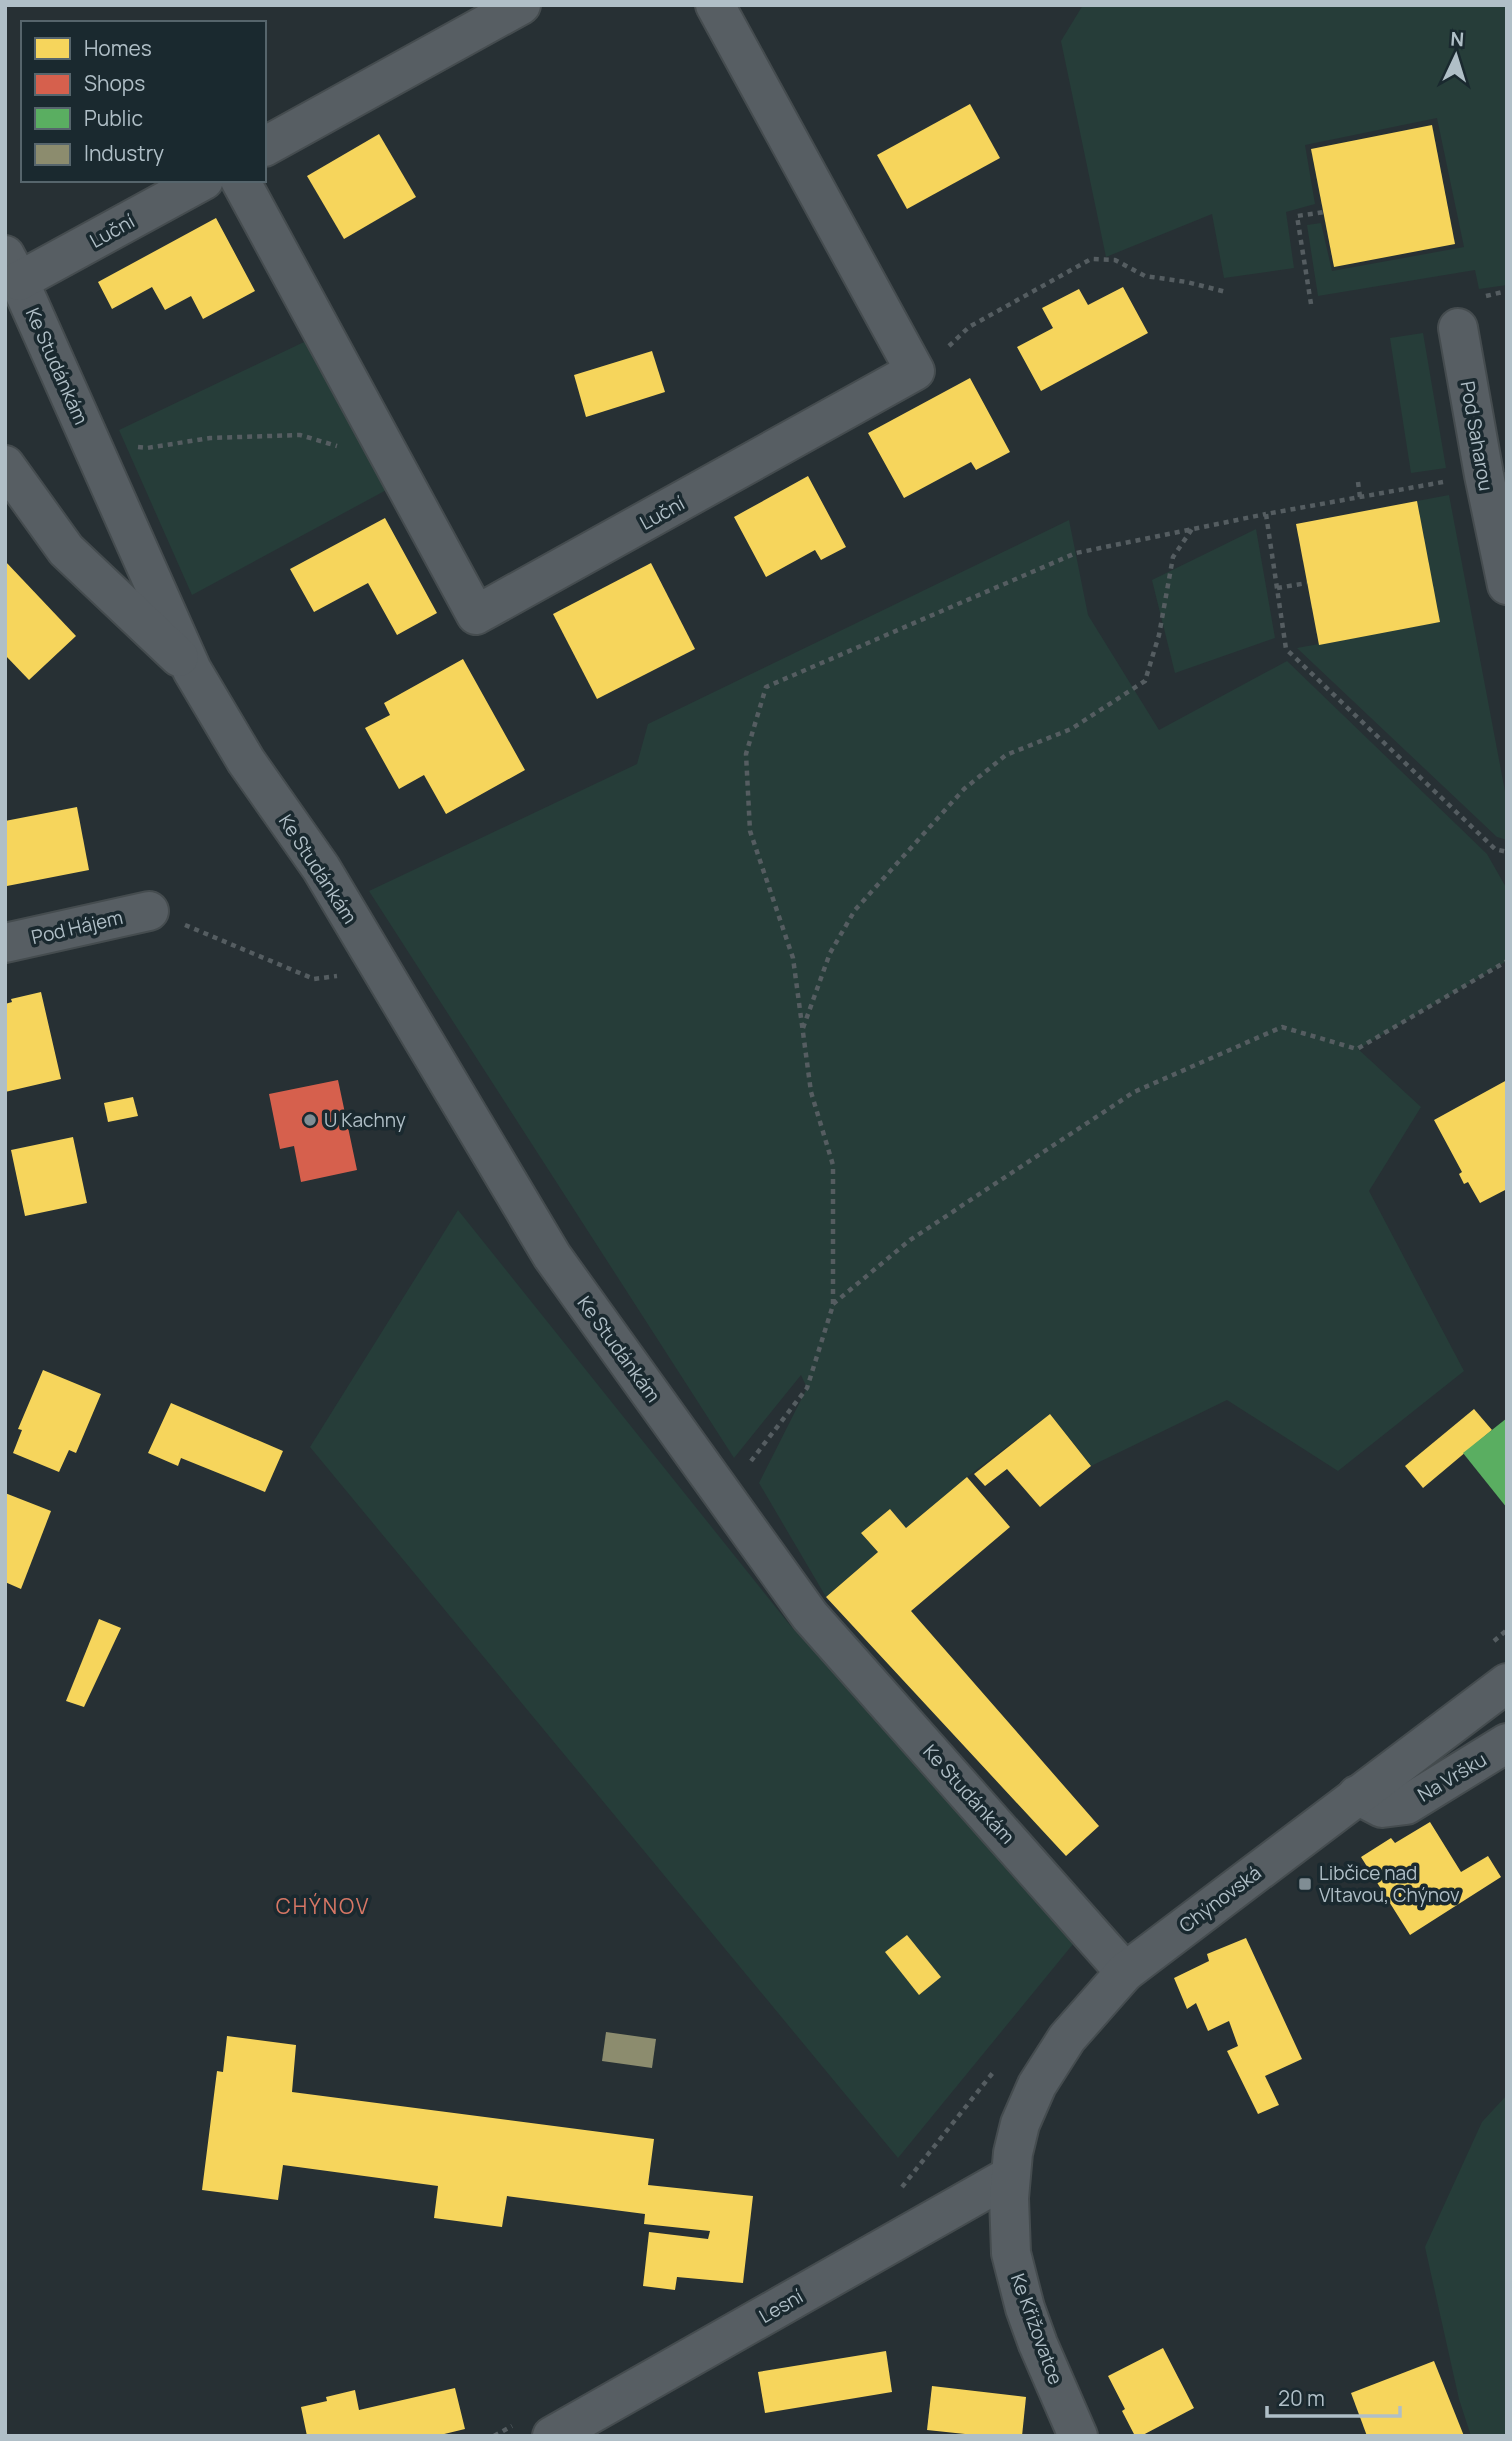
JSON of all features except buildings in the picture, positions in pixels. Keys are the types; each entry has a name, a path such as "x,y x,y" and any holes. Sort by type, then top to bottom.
{"street":[{"path":"266,146 521,5"},
{"path":"715,5 915,371"},
{"name":"Luční","path":"12,268 200,182"},
{"name":"Luční","path":"241,182 476,615 915,371"},
{"name":"Ke Studánkám","path":"12,268 192,670 246,761 321,868 552,1256 810,1616 1125,1972"},
{"name":"Pod Saharou","path":"1458,328 1507,585"},
{"name":"Ke Studánkám","path":"5,465 66,550 192,670"},
{"name":"Pod Hájem","path":"5,943 149,911"},
{"name":"Chýnovská","path":"1010,2176 1020,2124 1037,2085 1067,2038 1125,1972 1507,1683"},
{"name":"Na Vršku","path":"1357,1795 1382,1808 1406,1805 1507,1743"},
{"name":"Lesní","path":"535,2429 1010,2176"},
{"name":"Ke Křižovatce","path":"1010,2176 1009,2225 1017,2280 1038,2344 1079,2436"}],"path":[{"path":"1311,304 1297,216 1324,212"},
{"path":"915,371 935,360 969,327 1091,258 1115,260 1145,276 1187,282 1226,292"},
{"path":"92,445 147,448 210,438 300,435 393,463"},
{"path":"1358,482 1360,496"},
{"path":"724,1496 807,1388 833,1305 832,1166 811,1092 793,958 750,831 746,754 766,687 1076,553 1430,484"},
{"path":"1266,514 1286,649 1496,849 1507,852"},
{"path":"803,1029 830,953 855,910 964,789 1006,755 1071,729 1145,681 1159,635 1173,557 1192,529"},
{"path":"1277,588 1307,583"},
{"path":"149,911 314,979 381,971"},
{"path":"833,1305 909,1240 1134,1092 1282,1027 1357,1049 1507,961"},
{"path":"899,2191 1003,2060"},
{"path":"494,2436 535,2429"}],"green space":[{"path":"1083,5 1507,5 1507,285 1479,289 1475,270 1318,296 1307,225 1321,223 1332,271 1464,247 1437,118 1305,145 1315,204 1286,212 1294,268 1224,278 1212,214 1106,257 1061,41"},
{"path":"323,333 403,481 192,595 119,430"},
{"path":"1423,333 1446,468 1411,473 1390,338"},
{"path":"1449,495 1507,802 1507,840 1497,837 1297,648 1439,622 1417,501"},
{"path":"1069,520 1088,615 1159,730 1287,661 1487,854 1507,889 1507,961 1358,1049 1421,1107 1369,1191 1464,1371 1338,1471 1227,1400 1091,1466 1050,1414 967,1477 906,1528 890,1509 861,1533 878,1552 826,1597 759,1483 807,1388 801,1375 734,1458 369,891 637,764 648,724"},
{"path":"1256,529 1275,638 1175,673 1152,580"},
{"path":"458,1210 790,1625 1078,1938 898,2158 310,1447"},
{"path":"1507,2095 1507,2436 1471,2436 1459,2399 1425,2247 1482,2122"}],"place":[{"name":"U Kachny","path":"310,1120"},
{"name":"Libčice nad Vltavou, Chýnov","path":"1305,1884"}],"district":[{"name":"CHÝNOV","path":"323,1906"}]}
